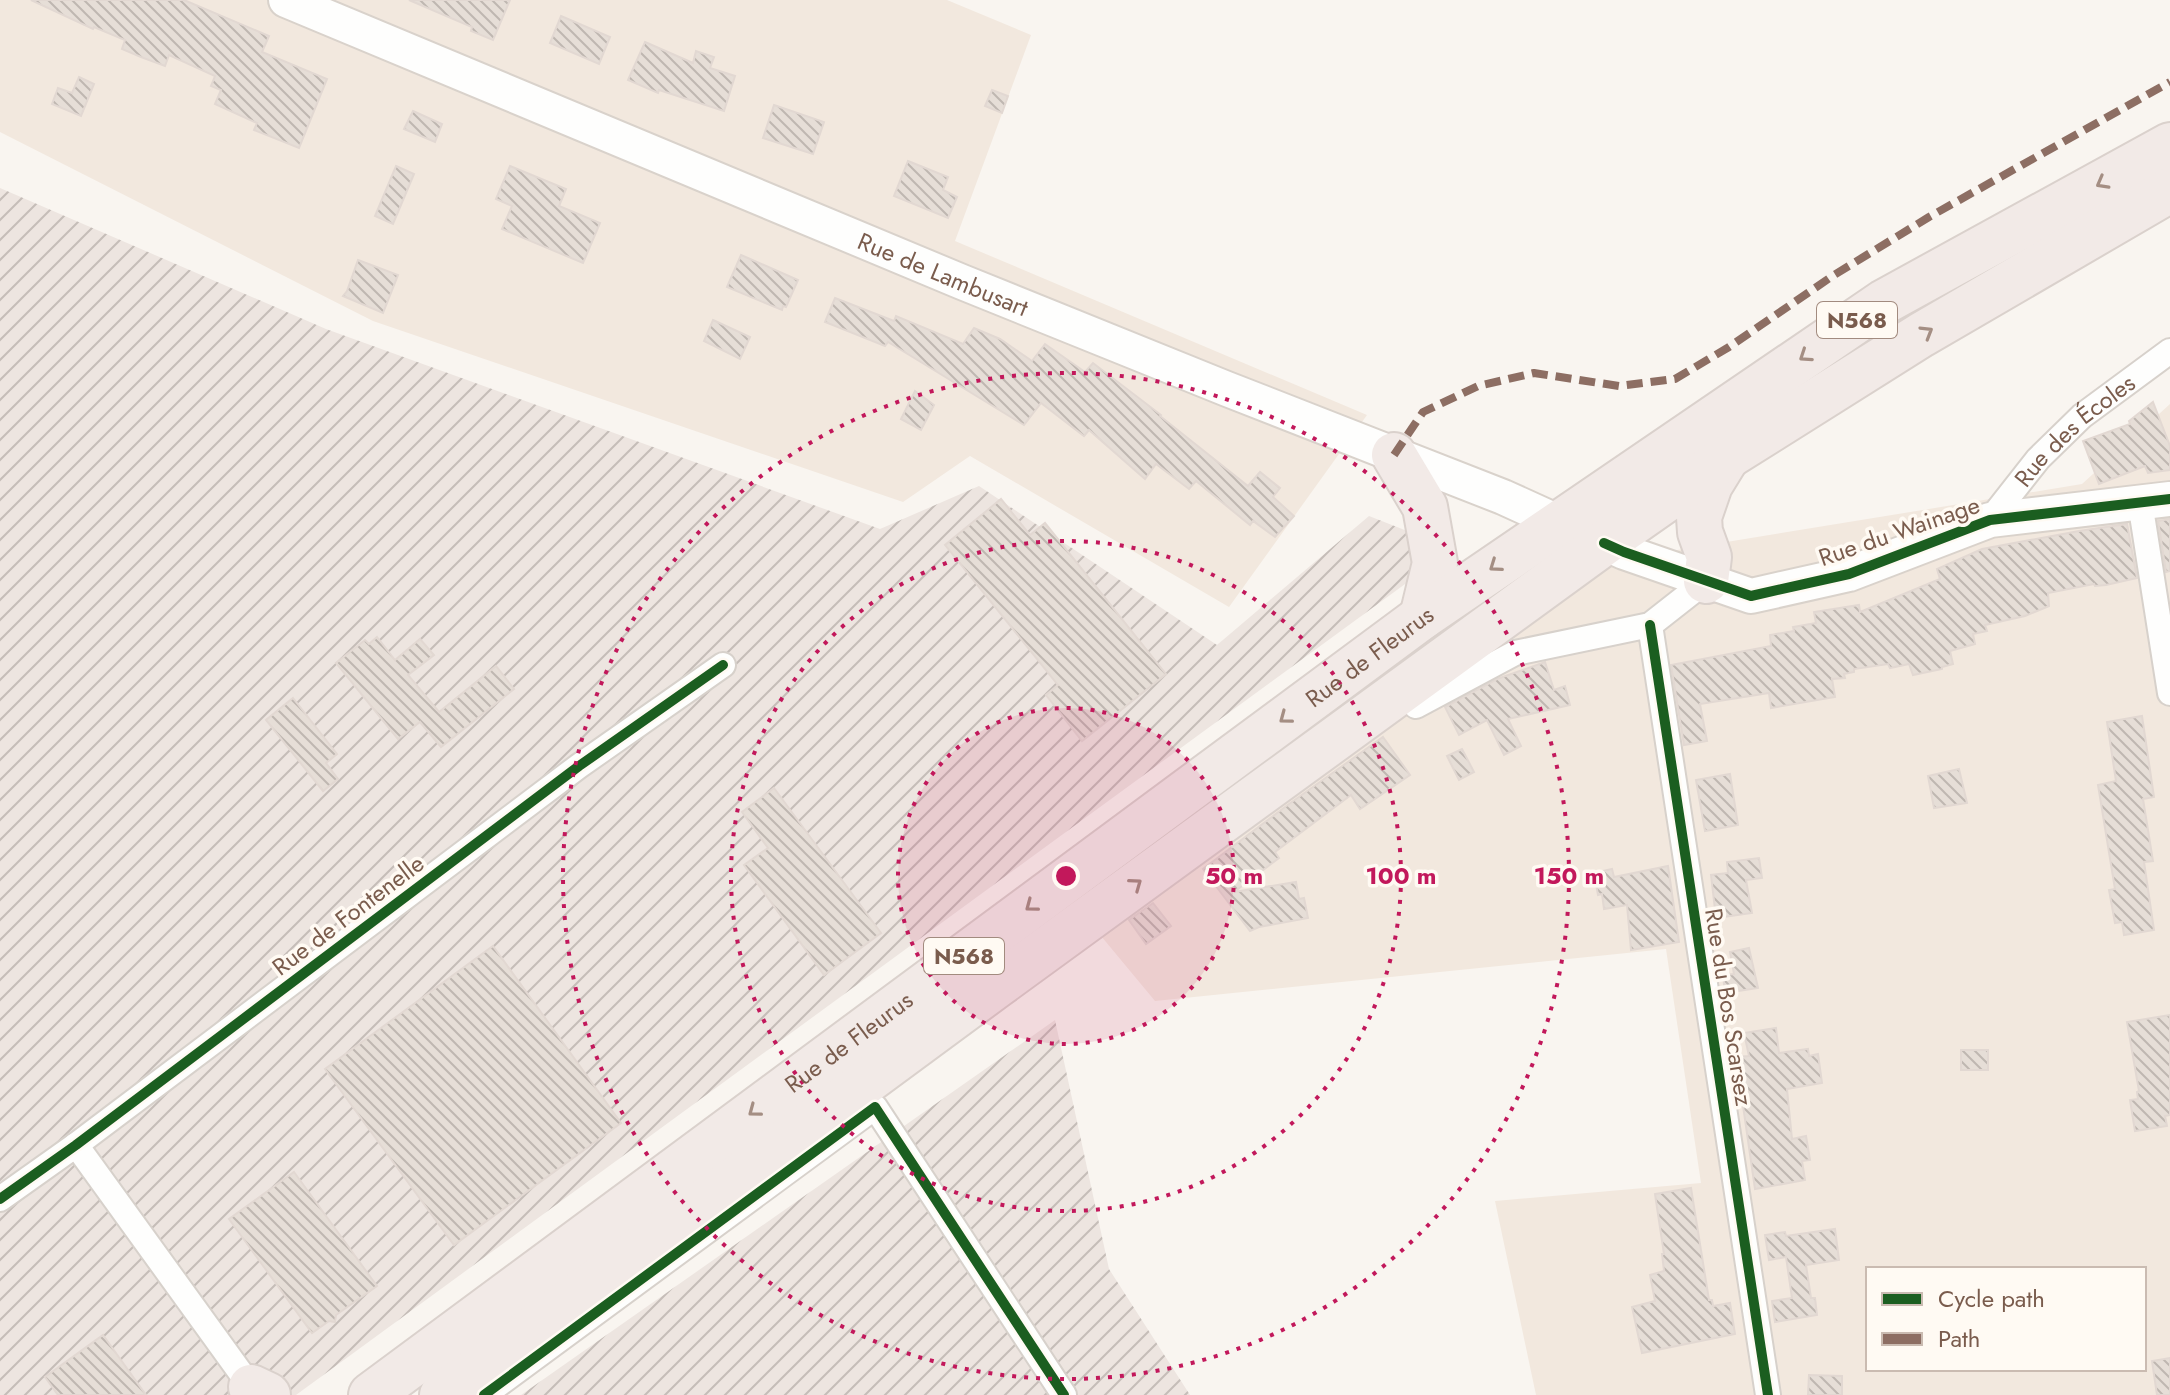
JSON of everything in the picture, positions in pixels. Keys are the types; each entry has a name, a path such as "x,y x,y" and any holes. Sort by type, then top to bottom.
{"highway":[{"name":"N568","path":"1560,522 1884,302 2170,145"},
{"name":"N568","path":"1604,543 1727,457 1921,335 2170,190"},
{"path":"1394,455 1425,507 1435,563 1422,617"},
{"path":"1706,581 1709,557 1700,532 1699,517 1710,485 1727,457"},
{"name":"Rue de Fleurus","path":"371,1395 1422,617 1560,522"},
{"name":"Rue de Fleurus","path":"442,1395 1604,543"},
{"path":"875,1107 936,1062 980,1019 996,986"}],"main road":[{"name":"Rue de Lambusart","path":"286,0 948,276 1503,497 1604,543"},
{"name":"Rue du Wainage","path":"1604,543 1751,596 1849,574 1990,520 2155,500"}],"street":[{"name":"Rue des Écoles","path":"1990,520 2038,459 2082,416 2170,351"},
{"path":"2155,500 2170,693"},
{"path":"1416,706 1515,653 1650,625 1706,581"},
{"name":"Rue du Bos Scarsez","path":"1650,625 1768,1395"},
{"name":"Rue de Fontenelle","path":"0,1199 579,766 723,665"},
{"path":"484,1395 875,1107 1064,1395"},
{"path":"76,1145 257,1392"}],"shaded area":[{"path":"0,0 947,0 1031,35 955,241 1367,415 1229,607 970,456 903,502 373,321 0,132"},
{"path":"0,188 326,329 880,529 979,486 1217,645 1369,516 1453,549 296,1395 0,1395"},
{"path":"2170,404 2170,1395 1536,1395 1495,1201 1701,1183 1666,949 1155,1001 1096,930 1604,562 2082,484"},
{"path":"1055,1020 1109,1269 1190,1395 521,1395"}],"building":[{"path":"31,0 184,0 269,36 262,52 327,79 299,148 254,130 257,123 215,104 221,90 211,86 215,76 169,55 165,66 141,57 122,49 125,40 93,29"},
{"path":"409,0 510,0 493,40 471,31 472,27"},
{"path":"561,16 610,37 599,64 550,43"},
{"path":"645,42 693,63 696,51 714,57 710,68 735,76 724,111 659,90 658,93 628,80"},
{"path":"79,77 94,84 81,116 52,104 58,88 72,93"},
{"path":"992,90 1008,96 1002,113 985,106"},
{"path":"774,105 824,122 813,154 763,138"},
{"path":"413,111 442,124 435,142 404,129"},
{"path":"908,161 948,177 943,190 957,197 948,218 894,196"},
{"path":"396,166 414,174 393,224 375,216"},
{"path":"510,166 566,189 559,206 600,223 583,263 502,229 512,206 496,199"},
{"path":"741,255 798,280 786,307 783,306 782,310 727,287"},
{"path":"358,260 398,275 383,313 343,296"},
{"path":"835,298 894,321 896,316 963,344 974,328 1000,339 1032,361 1045,344 1085,372 1093,363 1248,486 1260,472 1280,488 1273,497 1294,516 1275,537 1253,521 1250,525 1196,481 1189,489 1156,464 1145,479 1089,430 1084,436 1041,403 1024,425 888,342 885,346 825,322"},
{"path":"713,320 750,337 740,359 704,341"},
{"path":"915,391 934,405 921,430 901,419"},
{"path":"2153,402 2170,446 2170,470 2148,473 2145,466 2099,484 2083,441 2130,424 2129,421"},
{"path":"1001,499 1030,535 1045,523 1166,674 1082,741 1046,695 1058,685 945,545"},
{"path":"2170,519 2170,571 2166,572 2158,521"},
{"path":"2127,524 2137,578 2048,593 2049,606 2025,616 1985,625 1987,631 1973,634 1975,644 1950,651 1953,664 1942,669 1913,675 1909,664 1854,669 1854,672 1844,674 1845,678 1832,679 1835,697 1771,708 1769,693 1700,704 1707,741 1684,745 1671,665 1771,646 1770,635 1816,623 1814,612 1859,605 1860,612 1940,579 1937,569 1982,549"},
{"path":"377,637 395,660 420,639 434,655 408,675 439,712 496,666 514,689 441,747 420,722 398,739 336,663 365,640 369,644"},
{"path":"1545,662 1554,690 1565,686 1570,705 1508,719 1521,746 1504,755 1487,720 1459,735 1445,707 1497,679"},
{"path":"293,698 337,754 326,763 338,779 323,791 266,720"},
{"path":"2142,716 2154,797 2143,799 2153,861 2144,862 2154,930 2124,935 2122,922 2115,923 2109,890 2115,889 2098,785 2116,781 2107,722"},
{"path":"1383,737 1410,775 1360,809 1351,795 1275,852 1279,858 1234,892 1296,882 1299,899 1304,898 1308,918 1250,931 1203,869"},
{"path":"1462,749 1474,772 1459,780 1447,756"},
{"path":"1959,769 1967,803 1934,808 1928,776"},
{"path":"1730,774 1738,825 1705,831 1696,780"},
{"path":"774,788 881,933 824,975 744,865 768,848 742,812"},
{"path":"1759,858 1762,878 1746,880 1752,913 1716,918 1711,875 1728,873 1727,862"},
{"path":"1668,866 1679,942 1631,950 1627,905 1604,909 1594,873 1612,869 1614,877"},
{"path":"1153,903 1171,926 1146,944 1129,920"},
{"path":"493,946 621,1123 454,1245 325,1069"},
{"path":"1749,948 1758,988 1725,993 1723,975 1734,974 1730,952"},
{"path":"2170,1015 2170,1115 2165,1116 2167,1126 2135,1131 2130,1100 2138,1099 2139,1091 2127,1022"},
{"path":"1776,1028 1779,1053 1808,1049 1809,1056 1818,1054 1822,1083 1787,1089 1792,1139 1806,1136 1810,1160 1802,1161 1805,1180 1755,1189 1736,1057 1749,1056 1744,1033"},
{"path":"1961,1050 1988,1050 1988,1070 1961,1070"},
{"path":"294,1172 377,1286 336,1315 335,1322 329,1321 312,1333 229,1219"},
{"path":"1691,1188 1709,1300 1712,1300 1713,1306 1730,1303 1735,1334 1642,1353 1632,1307 1655,1301 1650,1275 1664,1271 1655,1194"},
{"path":"1835,1229 1839,1260 1806,1265 1817,1315 1775,1322 1772,1301 1792,1298 1786,1257 1769,1260 1765,1235 1785,1232 1786,1236"},
{"path":"103,1335 146,1395 58,1395 45,1377"},
{"path":"2170,1358 2170,1395 2157,1395 2152,1361"},
{"path":"1809,1375 1842,1376 1842,1395 1808,1395"}],"marked path":[{"path":"1394,455 1423,412 1478,386 1534,373 1619,386 1675,379 1929,217 2170,82"}],"cycle path":[{"path":"1604,543 1751,596 1849,574 1990,520 2170,499"},
{"path":"1650,625 1768,1395"},
{"path":"0,1199 579,766 723,665"},
{"path":"484,1395 875,1107 1064,1395"}]}
